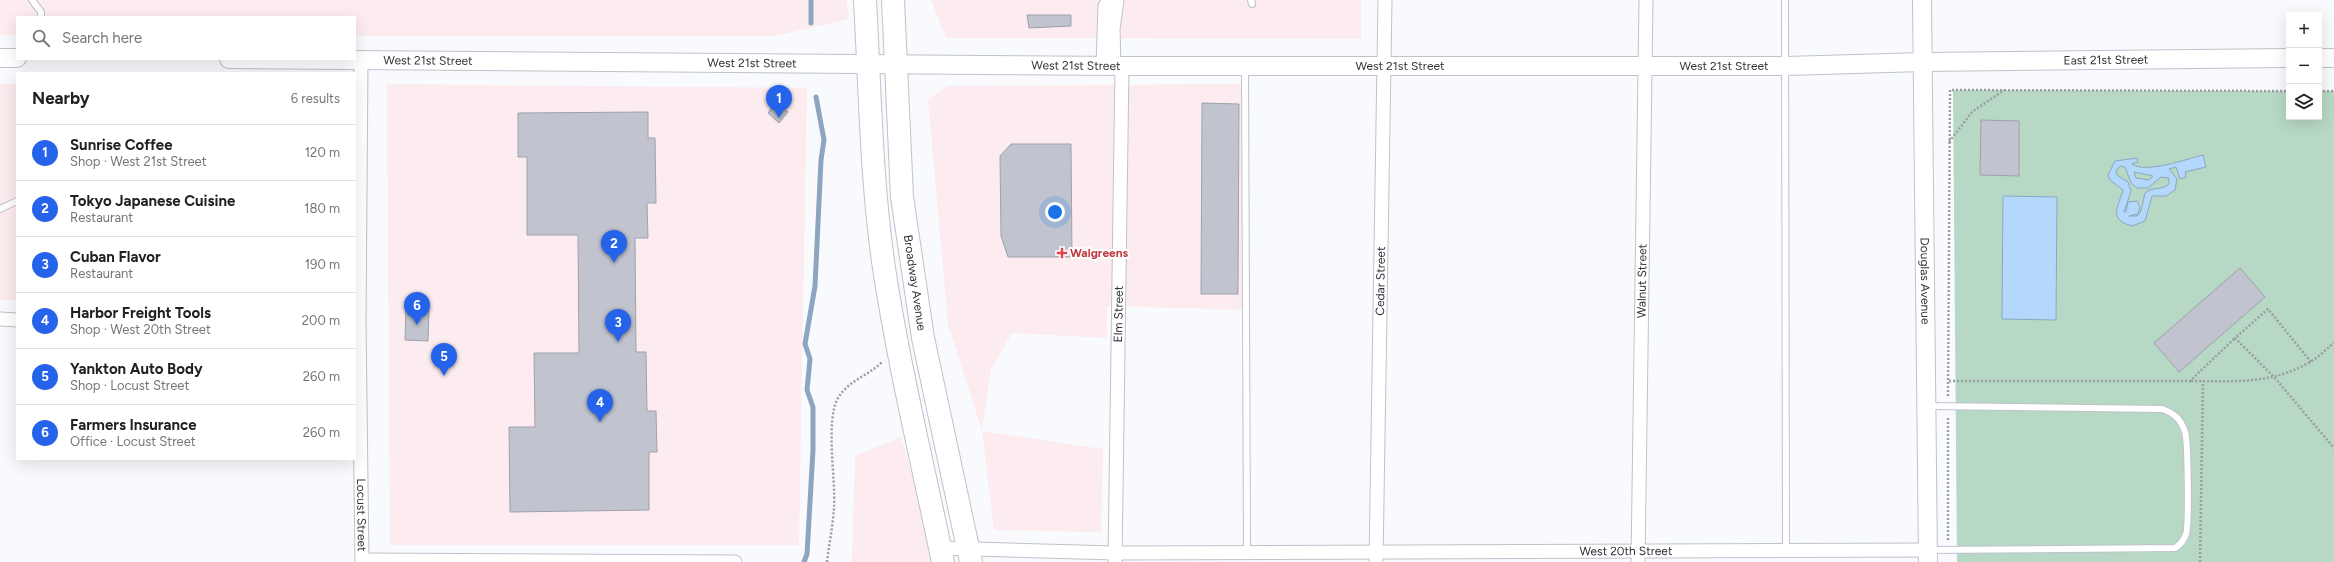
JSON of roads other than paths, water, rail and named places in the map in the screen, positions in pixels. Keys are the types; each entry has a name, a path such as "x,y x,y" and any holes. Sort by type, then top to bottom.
{"highway":[{"path":"865,0 876,191 884,268 898,348 942,555"},
{"name":"Broadway Avenue","path":"893,0 902,197 923,338 970,556"}],"street":[{"path":"1109,0 1105,6 1113,66"},
{"path":"1113,66 1113,29 1117,0"},
{"name":"Cedar Street","path":"1376,557 1385,0"},
{"name":"Walnut Street","path":"1638,557 1646,0"},
{"name":"Douglas Avenue","path":"1922,0 1928,556"},
{"path":"0,58 16,58"},
{"name":"East 21st Street","path":"1923,62 2286,58"},
{"path":"2322,58 2334,58"},
{"name":"West 21st Street","path":"295,60 1113,66 1786,66 1923,62"},
{"name":"Locust Street","path":"361,61 357,323 362,561"},
{"name":"Elm Street","path":"1113,66 1115,558"},
{"path":"0,319 16,320"},
{"name":"West 20th Street","path":"942,555 1115,558 1247,553 1376,557 1638,557 1786,551 1928,556"},
{"path":"362,561 734,562"}],"lane":[{"path":"32,0 41,12 42,16"},
{"path":"1785,0 1786,551"},
{"path":"1245,65 1247,553"},
{"path":"0,209 16,202"},
{"path":"1926,406 2162,409 2174,413 2186,433 2187,533 2180,544 2175,548 1948,550 1928,556"}],"water":[{"path":"2203,155 2206,167 2185,172 2186,177 2180,179 2176,167 2169,169 2177,179 2175,190 2166,196 2152,196 2145,221 2132,226 2119,220 2117,216 2117,207 2123,190 2110,180 2108,175 2115,161 2137,158 2138,162 2132,164 2138,167 2156,167","holes":["2120,166 2125,167 2131,183 2137,188 2148,188 2161,177 2169,178 2169,184 2166,186 2145,193 2141,211 2137,216 2129,216 2138,214 2140,207 2137,201 2128,202 2126,212 2124,212 2131,191 2128,182 2117,175 2116,171","2134,172 2153,176 2149,180 2136,178"]},
{"path":"2003,196 2057,197 2056,320 2002,319"}],"waterway":[{"path":"811,0 811,23"},
{"path":"804,562 807,554 813,450 813,407 807,390 810,359 805,344 815,286 821,160 824,140 816,97"}],"place":[{"name":"Sunrise Coffee","path":"779,118"},
{"name":"Walgreens","path":"1062,253"},
{"name":"Tokyo Japanese Cuisine","path":"614,263"},
{"name":"Farmers Insurance","path":"417,325"},
{"name":"Cuban Flavor","path":"618,342"},
{"name":"Yankton Auto Body","path":"444,376"},
{"name":"Harbor Freight Tools","path":"600,422"}]}
